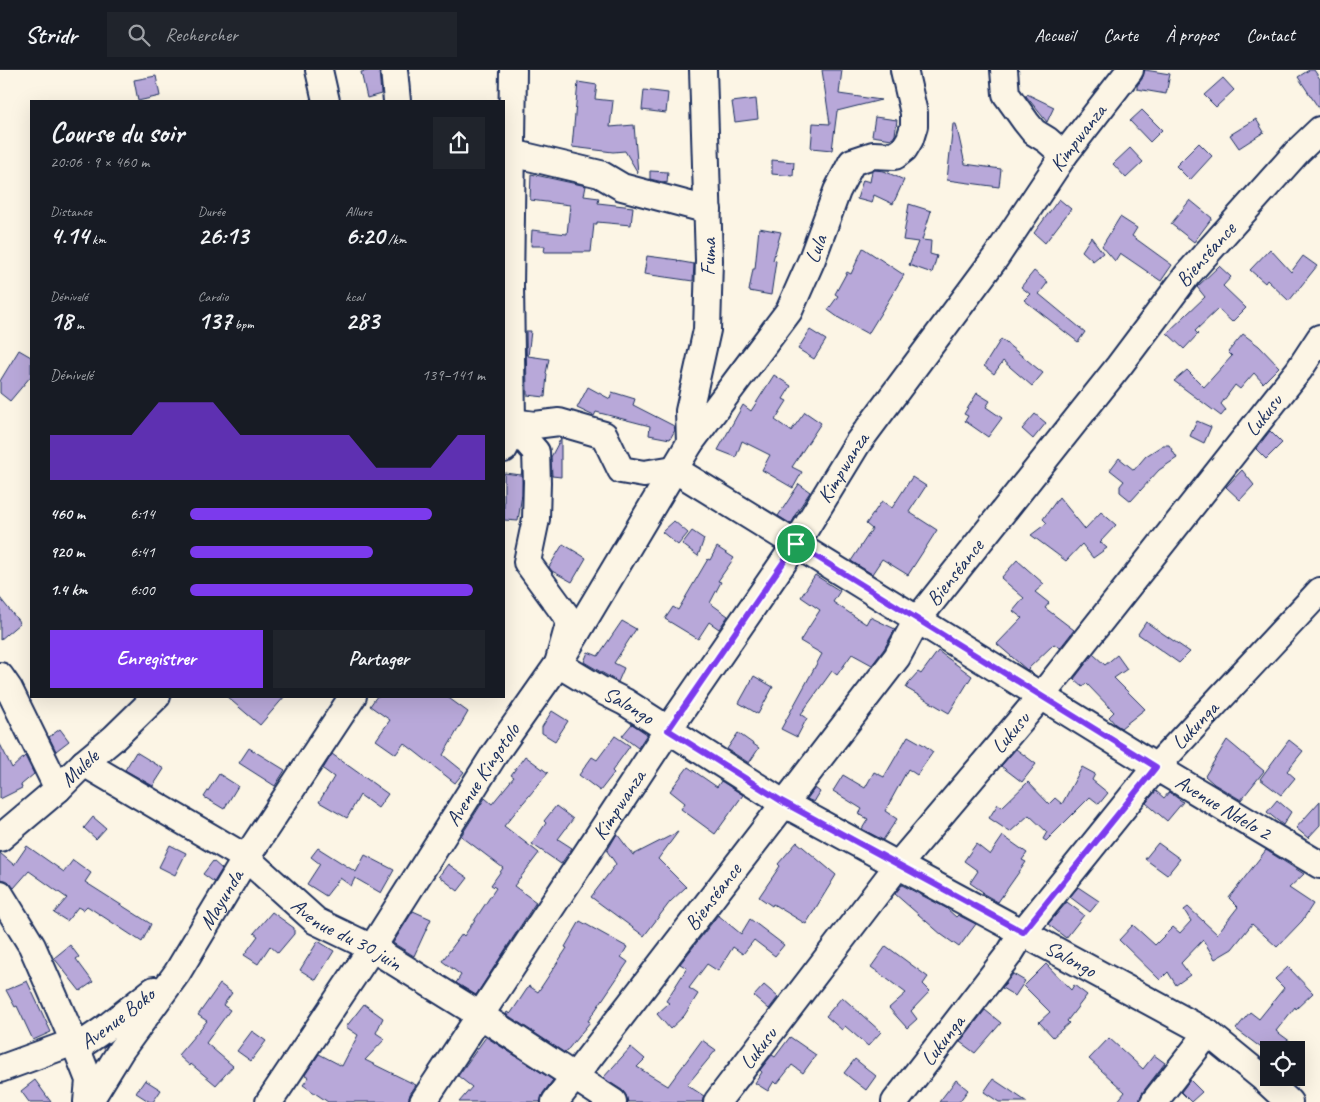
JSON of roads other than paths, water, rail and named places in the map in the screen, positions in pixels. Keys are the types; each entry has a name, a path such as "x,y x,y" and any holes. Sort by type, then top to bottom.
{"street":[{"path":"319,70 326,100"},
{"path":"394,70 397,100"},
{"path":"510,433 513,70"},
{"name":"Fuma","path":"690,443 689,411 707,330 708,210 703,70"},
{"name":"Lula","path":"690,443 789,311 812,259 837,191 852,162 873,155 895,156 904,150 914,126 914,113 904,70"},
{"path":"1004,70 1006,94 1034,132 1047,140 1064,155"},
{"name":"Kimpwanza","path":"423,1102 668,730 796,544 857,444 996,257 1064,155 1130,70"},
{"name":"Bienséance","path":"555,1102 783,802 897,657 917,620 1119,366 1188,274 1298,150 1320,130"},
{"path":"512,153 600,174 622,188 708,210"},
{"name":"Lukusu","path":"717,1102 899,864 1042,695 1299,370 1320,338"},
{"path":"510,433 535,425 559,422 604,435 621,470 644,474 674,469"},
{"path":"510,433 536,452 536,519 527,562 570,621 558,664"},
{"name":"Avenue Kingotolo","path":"269,1102 372,948 494,755 558,664 690,443"},
{"name":"Avenue Ndelo 2","path":"674,469 1156,767 1320,864"},
{"name":"Lukunga","path":"895,1102 1010,953 1023,932 1156,767 1320,591"},
{"name":"Salongo","path":"558,664 625,702 783,802 1208,1032 1289,1102"},
{"path":"0,676 9,689 58,789"},
{"name":"Mulele","path":"0,838 58,789 155,698"},
{"name":"Mayunda","path":"88,1102 121,1050 177,973 246,858 352,698"},
{"name":"Avenue du 30 juin","path":"84,763 246,858 316,922 372,948 614,1102"},
{"path":"0,894 32,946 74,1042 88,1080 88,1102"},
{"name":"Avenue Boko","path":"0,1069 74,1042 78,1047 177,973"},
{"path":"1154,1102 1208,1032"}]}
